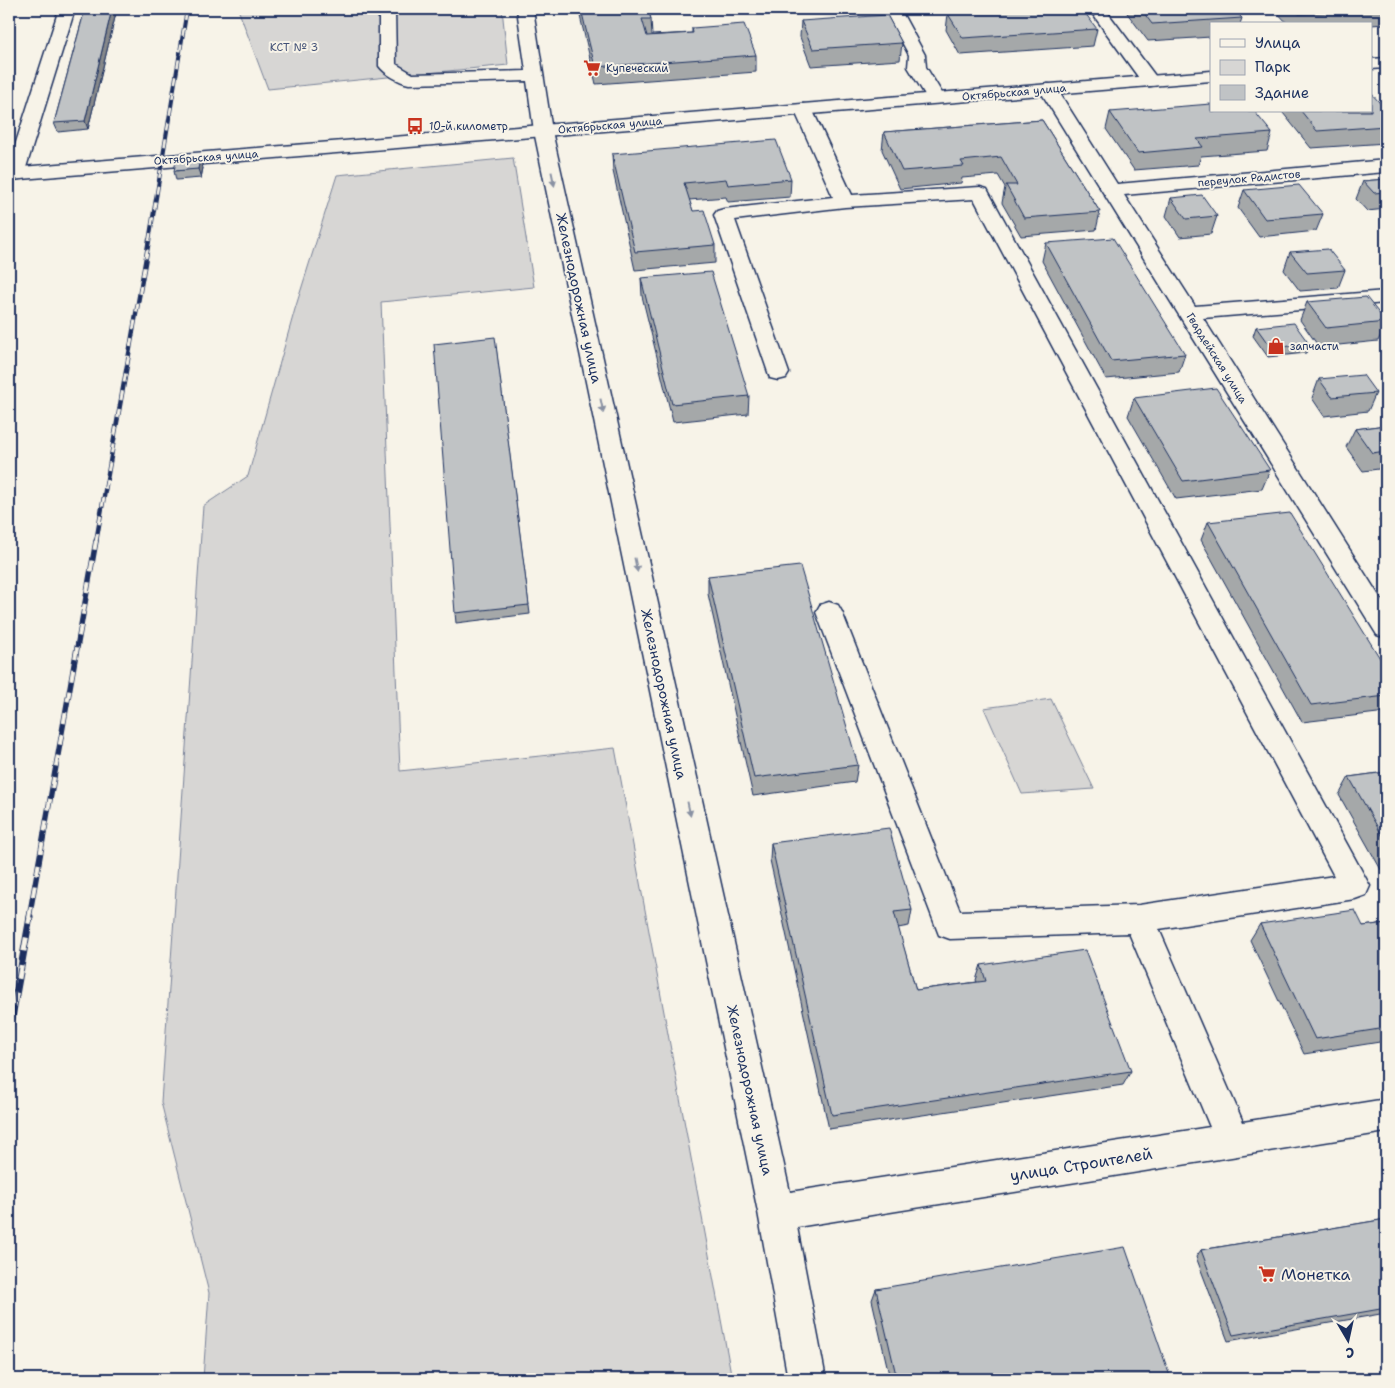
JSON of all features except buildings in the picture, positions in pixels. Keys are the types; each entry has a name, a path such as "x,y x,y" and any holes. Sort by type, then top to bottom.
{"street":[{"path":"12,174 67,9"},
{"path":"387,9 388,66 409,79 535,76"},
{"name":"Железнодорожная улица","path":"525,9 543,131 776,1212 807,1379"},
{"path":"892,9 917,55 917,67 936,98"},
{"path":"1097,9 1150,81"},
{"path":"1372,64 1386,63"},
{"name":"Октябрьская улица","path":"12,174 163,160 1210,76"},
{"name":"Гвардейская улица","path":"1048,89 1188,313 1379,604 1386,628"},
{"path":"803,109 845,201"},
{"name":"переулок Радистов","path":"1112,190 1386,166"},
{"path":"778,373 724,216 845,201 980,193 1355,886 1139,919 950,925 829,612"},
{"path":"1188,313 1386,297"},
{"path":"1139,919 1233,1140"},
{"name":"улица Строителей","path":"776,1212 1386,1116"}],"green space":[{"name":"КСТ № 3","path":"238,9 502,9 508,65 268,89"},
{"path":"513,158 534,287 381,302 400,771 615,748 732,1379 203,1379 209,1293 161,1102 203,506 248,476 295,309 337,175"},
{"path":"1051,699 1094,789 1022,794 984,708"}],"railway":[{"path":"149,241 187,9"},
{"path":"96,542 149,240"},
{"path":"29,918 96,541"},
{"path":"9,1034 30,917"}],"place":[{"name":"Купеческий","path":"592,68"},
{"name":"10-й километр","path":"415,126"},
{"name":"запчасти","path":"1276,346"},
{"name":"Монетка","path":"1267,1274"}]}
